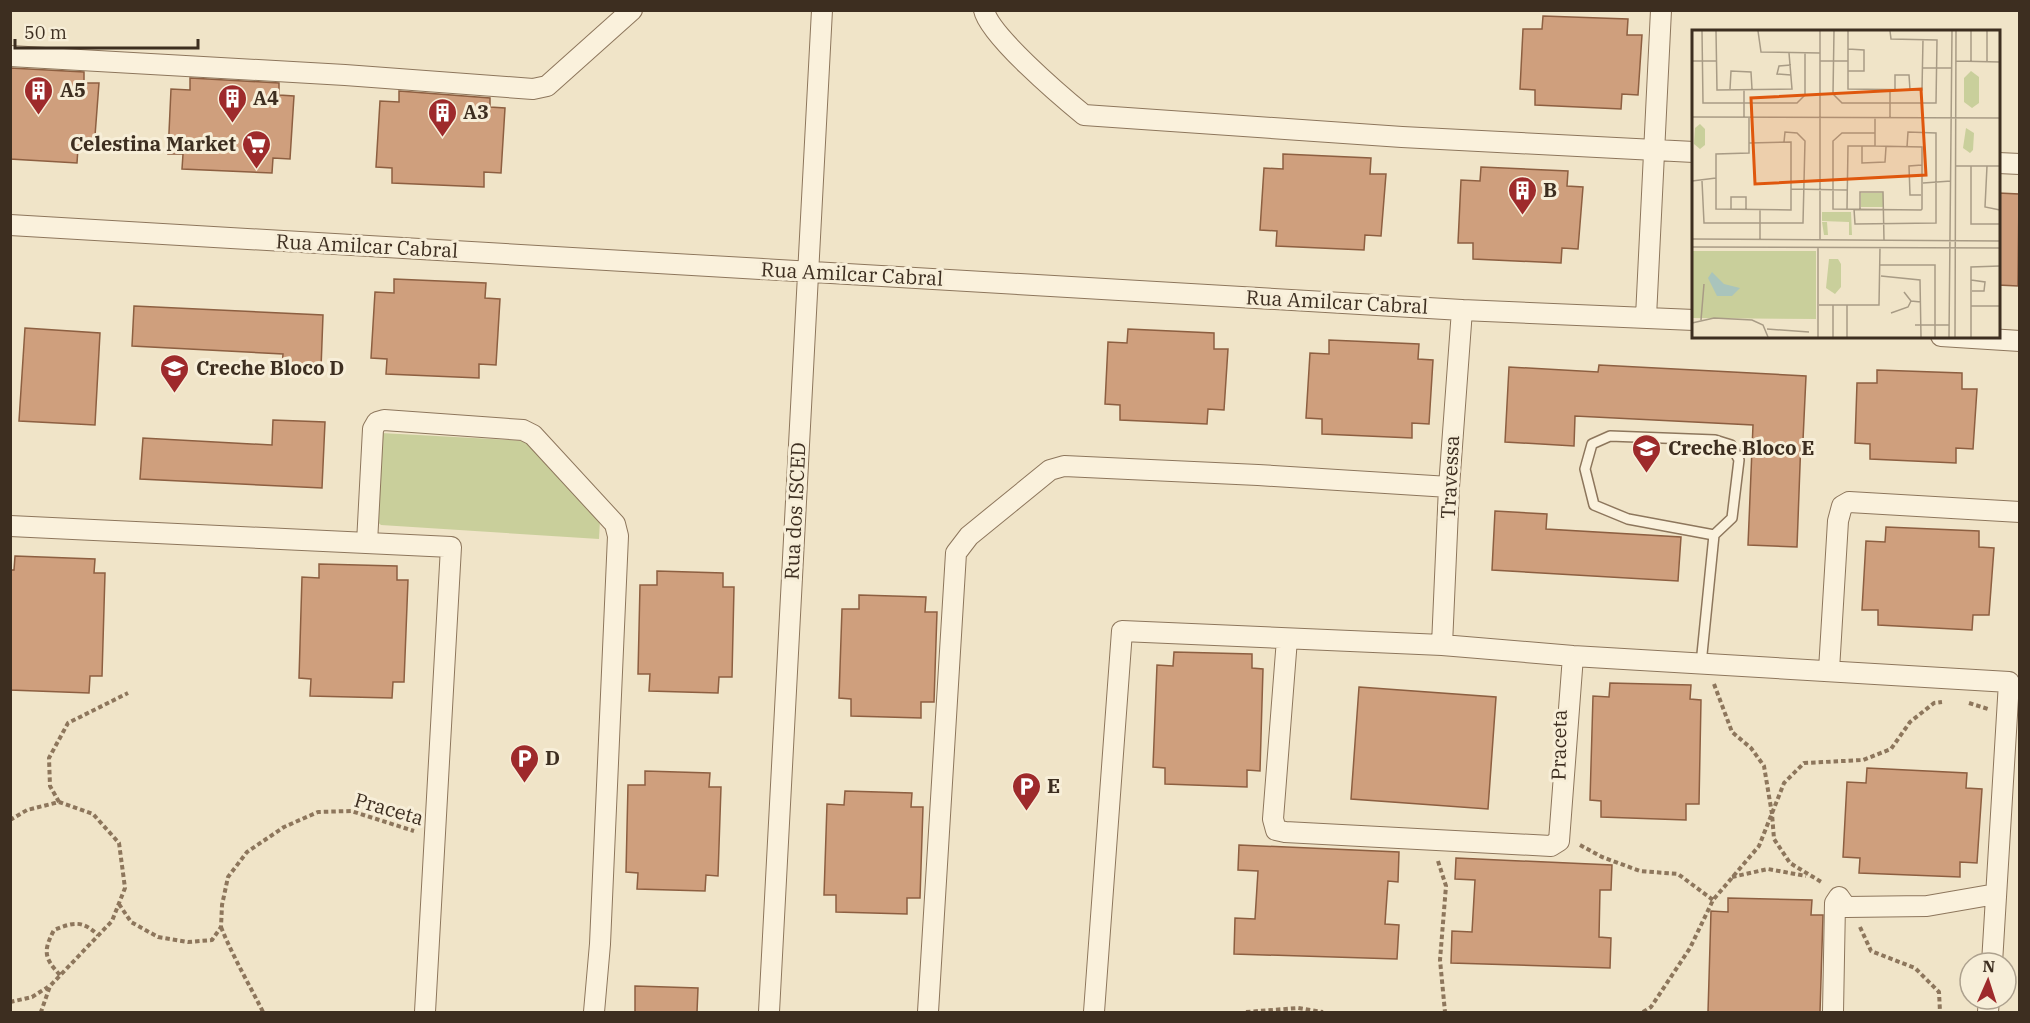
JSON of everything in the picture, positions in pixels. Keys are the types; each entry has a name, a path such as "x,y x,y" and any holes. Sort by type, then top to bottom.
{"street":[{"path":"10,56 345,75 533,89 548,86 632,10"},
{"name":"Rua dos ISCED","path":"769,1012 822,10"},
{"path":"984,10 986,18 1001,37 1065,100 1084,115 1402,137 1692,152"},
{"path":"1646,317 1660,10"},
{"path":"2000,163 2019,164"},
{"name":"Rua Amilcar Cabral","path":"10,225 1462,310 1692,320"},
{"name":"Travessa","path":"1442,645 1449,487 1462,310"},
{"path":"1972,338 2019,341"},
{"path":"367,543 373,429 377,422 384,420 523,430 533,435 615,524 618,536 600,944 594,1012"},
{"path":"928,1012 956,553 969,536 1050,470 1064,466 1449,487"},
{"path":"1829,670 1838,521 1842,506 1849,502 2012,512"},
{"path":"10,526 451,547 425,1012"},
{"path":"1094,1012 1122,631 1442,645 1707,669 1829,670 2009,682 1993,951"},
{"path":"1287,639 1273,819 1276,830 1432,840 1551,846 1559,841 1573,657"},
{"path":"1833,1012 1835,903 1839,897 1846,907 1927,906 1996,894"}],"lane":[{"path":"1707,669 1714,535 1732,518 1739,460 1731,446 1715,440 1610,436 1592,444 1585,469 1594,505 1628,519 1714,535"}],"path":[{"path":"1707,669 1732,732 1751,748 1764,766 1774,839 1790,863 1810,877 1837,890 1846,907 1857,920 1871,951 1915,968 1939,992 1940,1012"},
{"path":"58,802 50,786 49,758 68,723 128,693"},
{"path":"1960,700 1989,710"},
{"path":"1643,1012 1651,1007 1690,948 1713,900 1759,846 1784,783 1804,763 1863,760 1891,749 1910,722 1934,703 1951,701"},
{"path":"10,820 27,810 58,802 93,814 119,843 125,888 112,921 50,986 32,997 10,1002"},
{"name":"Praceta","path":"220,927 228,877 247,852 284,827 318,812 351,811 435,838"},
{"path":"1432,840 1446,886 1440,960 1445,1012"},
{"path":"1574,841 1602,857 1640,871 1678,874 1713,900"},
{"path":"1732,877 1768,869 1810,877"},
{"path":"119,904 131,922 158,938 188,942 212,940 220,927"},
{"path":"60,975 49,963 45,946 54,930 72,923 88,925 98,935"},
{"path":"220,927 263,1012"},
{"path":"41,1012 50,986"},
{"path":"1246,1012 1298,1008 1323,1012"}],"green space":[{"path":"381,433 526,441 600,520 599,539 381,525 374,519"}],"building":[{"path":"1543,16 1628,19 1627,35 1642,35 1638,95 1622,94 1621,109 1535,105 1535,90 1520,89 1523,29 1542,29"},
{"name":"A5","path":"10,68 84,72 84,83 99,83 94,149 78,148 77,163 10,159"},
{"name":"A4","path":"190,78 279,83 279,95 294,96 290,159 273,158 272,173 182,169 183,154 168,154 171,89 190,90"},
{"name":"A3","path":"399,91 490,98 490,107 505,108 501,173 484,172 484,187 392,183 392,168 376,167 380,101 399,102"},
{"path":"1283,154 1371,158 1370,174 1386,174 1381,236 1365,235 1364,250 1276,246 1277,231 1260,230 1264,168 1283,169"},
{"name":"B","path":"1481,167 1568,171 1567,186 1583,187 1578,249 1562,248 1561,263 1473,259 1473,243 1458,243 1461,180 1480,181"},
{"path":"2000,193 2019,194 2018,286 2000,285"},
{"path":"394,279 486,283 485,298 500,299 496,365 479,364 479,378 386,374 387,359 371,358 375,292 394,293"},
{"path":"134,306 323,315 321,369 282,367 283,354 132,346"},
{"path":"25,328 100,333 95,425 19,421"},
{"path":"1128,329 1214,333 1214,349 1228,349 1224,410 1208,409 1207,424 1120,420 1120,405 1105,404 1108,342 1127,343"},
{"path":"1329,340 1419,344 1418,359 1433,360 1429,424 1412,423 1412,438 1322,434 1322,419 1306,418 1310,353 1329,354"},
{"path":"1599,365 1806,376 1797,547 1748,545 1753,425 1575,416 1574,446 1505,442 1509,367 1598,372"},
{"path":"1877,370 1962,373 1962,389 1977,389 1973,449 1956,448 1956,463 1870,459 1870,444 1855,443 1857,383 1877,383"},
{"path":"273,420 325,422 322,488 140,479 143,438 272,445"},
{"path":"1495,511 1547,514 1546,529 1681,537 1678,581 1492,570"},
{"path":"1886,527 1979,531 1979,547 1994,548 1989,615 1973,615 1972,630 1878,625 1878,610 1862,610 1866,541 1885,542"},
{"path":"15,556 95,559 94,573 105,573 102,676 90,676 89,693 10,690 10,570 14,570"},
{"path":"319,564 397,566 397,580 408,580 404,682 393,682 392,698 310,696 311,679 299,678 302,577 319,578"},
{"path":"657,571 723,573 723,587 734,587 732,677 719,677 718,693 649,691 650,674 638,674 640,585 657,585"},
{"path":"859,595 926,597 925,612 937,612 934,702 921,702 921,718 851,716 851,699 839,698 842,609 859,609"},
{"path":"1174,652 1252,654 1252,668 1263,669 1260,771 1247,770 1247,787 1165,784 1165,768 1153,767 1157,665 1173,666"},
{"path":"1610,683 1691,685 1690,699 1701,700 1699,804 1686,804 1686,820 1601,817 1601,801 1590,800 1593,696 1609,697"},
{"path":"1359,687 1496,697 1488,809 1351,799"},
{"path":"1867,768 1967,773 1966,788 1982,789 1977,863 1960,862 1960,877 1859,873 1860,858 1843,857 1847,782 1866,783"},
{"path":"645,771 710,773 709,787 721,787 718,876 706,875 705,891 637,889 638,873 626,872 628,785 645,785"},
{"path":"845,791 912,793 911,807 923,807 920,898 907,898 907,914 836,912 836,895 824,895 827,804 844,805"},
{"path":"1239,845 1399,852 1398,882 1388,881 1385,924 1399,925 1397,959 1234,954 1235,918 1255,919 1258,871 1238,870"},
{"path":"1456,858 1612,865 1611,890 1600,890 1599,937 1611,938 1610,968 1451,963 1452,931 1472,932 1475,880 1455,879"},
{"path":"1728,898 1812,900 1811,915 1823,915 1820,1012 1708,1012 1711,911 1728,912"},
{"path":"635,986 698,988 697,1012 635,1012"}],"place":[{"name":"A5","path":"39,116"},
{"name":"A4","path":"232,124"},
{"name":"A3","path":"442,138"},
{"name":"Celestina Market","path":"257,170"},
{"name":"B","path":"1522,216"},
{"name":"Creche Bloco D","path":"175,394"},
{"name":"Creche Bloco E","path":"1647,474"},
{"name":"D","path":"524,784"},
{"name":"E","path":"1026,812"}]}
